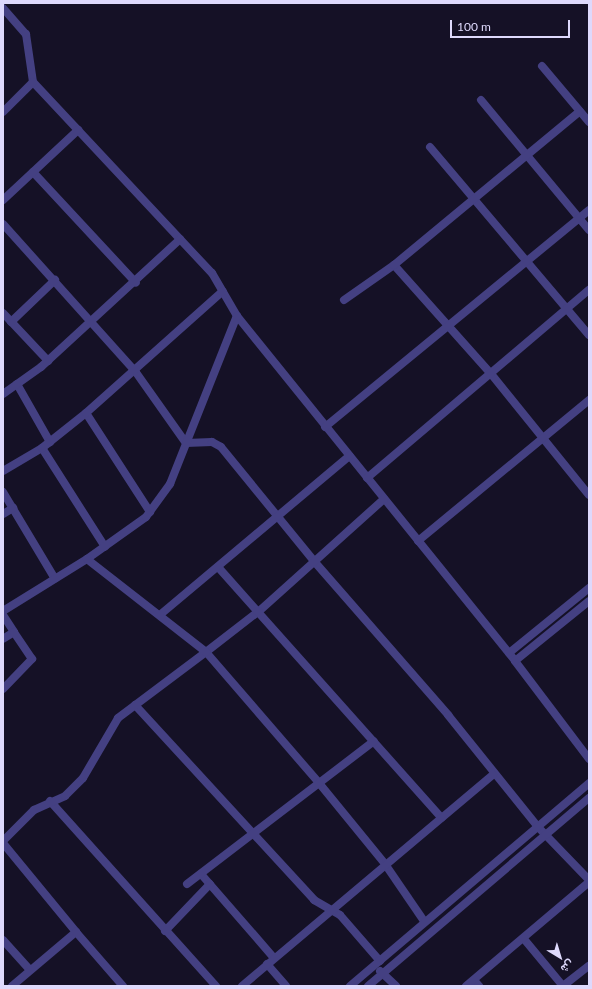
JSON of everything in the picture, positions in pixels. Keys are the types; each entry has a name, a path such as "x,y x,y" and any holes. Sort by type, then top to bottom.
{"street":[{"path":"3,8 26,34 33,82 212,273 237,316 384,500 516,661 589,759"},
{"path":"542,66 589,122"},
{"path":"3,112 33,82"},
{"path":"481,100 589,230"},
{"path":"344,300 394,265 526,154 580,111"},
{"path":"3,200 78,130"},
{"path":"430,147 589,335"},
{"path":"33,172 136,283"},
{"path":"325,427 526,260 589,210"},
{"path":"3,224 55,280 135,371 186,443"},
{"path":"3,394 48,361 136,283 180,239"},
{"path":"394,265 492,375 589,495"},
{"path":"11,322 55,280"},
{"path":"367,478 569,311 589,290"},
{"path":"3,471 42,448 86,413 135,371 223,291"},
{"path":"3,313 48,361"},
{"path":"3,611 105,547 150,512 170,484 237,316"},
{"path":"17,384 50,442"},
{"path":"418,541 589,400"},
{"path":"86,413 150,512"},
{"path":"186,443 212,442 221,447 313,560 448,714 493,775 538,827 547,834 589,881 476,983 466,986"},
{"path":"42,448 105,547"},
{"path":"161,614 349,456"},
{"path":"3,492 55,579"},
{"path":"123,986 76,932 3,842 34,810 50,801 65,796 83,778 106,734 118,718 259,611 313,560 384,500"},
{"path":"3,514 12,508"},
{"path":"87,559 161,614 206,652 319,783 385,864 424,921"},
{"path":"218,567 259,611 442,818"},
{"path":"509,653 589,588"},
{"path":"516,661 589,602"},
{"path":"3,615 32,659 3,689"},
{"path":"3,639 14,632"},
{"path":"134,705 253,834 328,911 340,915 380,961"},
{"path":"187,884 374,741"},
{"path":"242,986 328,911 493,775"},
{"path":"350,986 424,921 589,783"},
{"path":"368,986 589,798"},
{"path":"50,801 165,931 216,986"},
{"path":"201,874 274,958"},
{"path":"165,931 210,884"},
{"path":"12,986 76,932"},
{"path":"524,939 563,986 589,966"},
{"path":"3,940 30,970"},
{"path":"267,964 286,986"},
{"path":"372,968 384,972 396,986"},
{"path":"372,968 376,979 382,986"}]}
